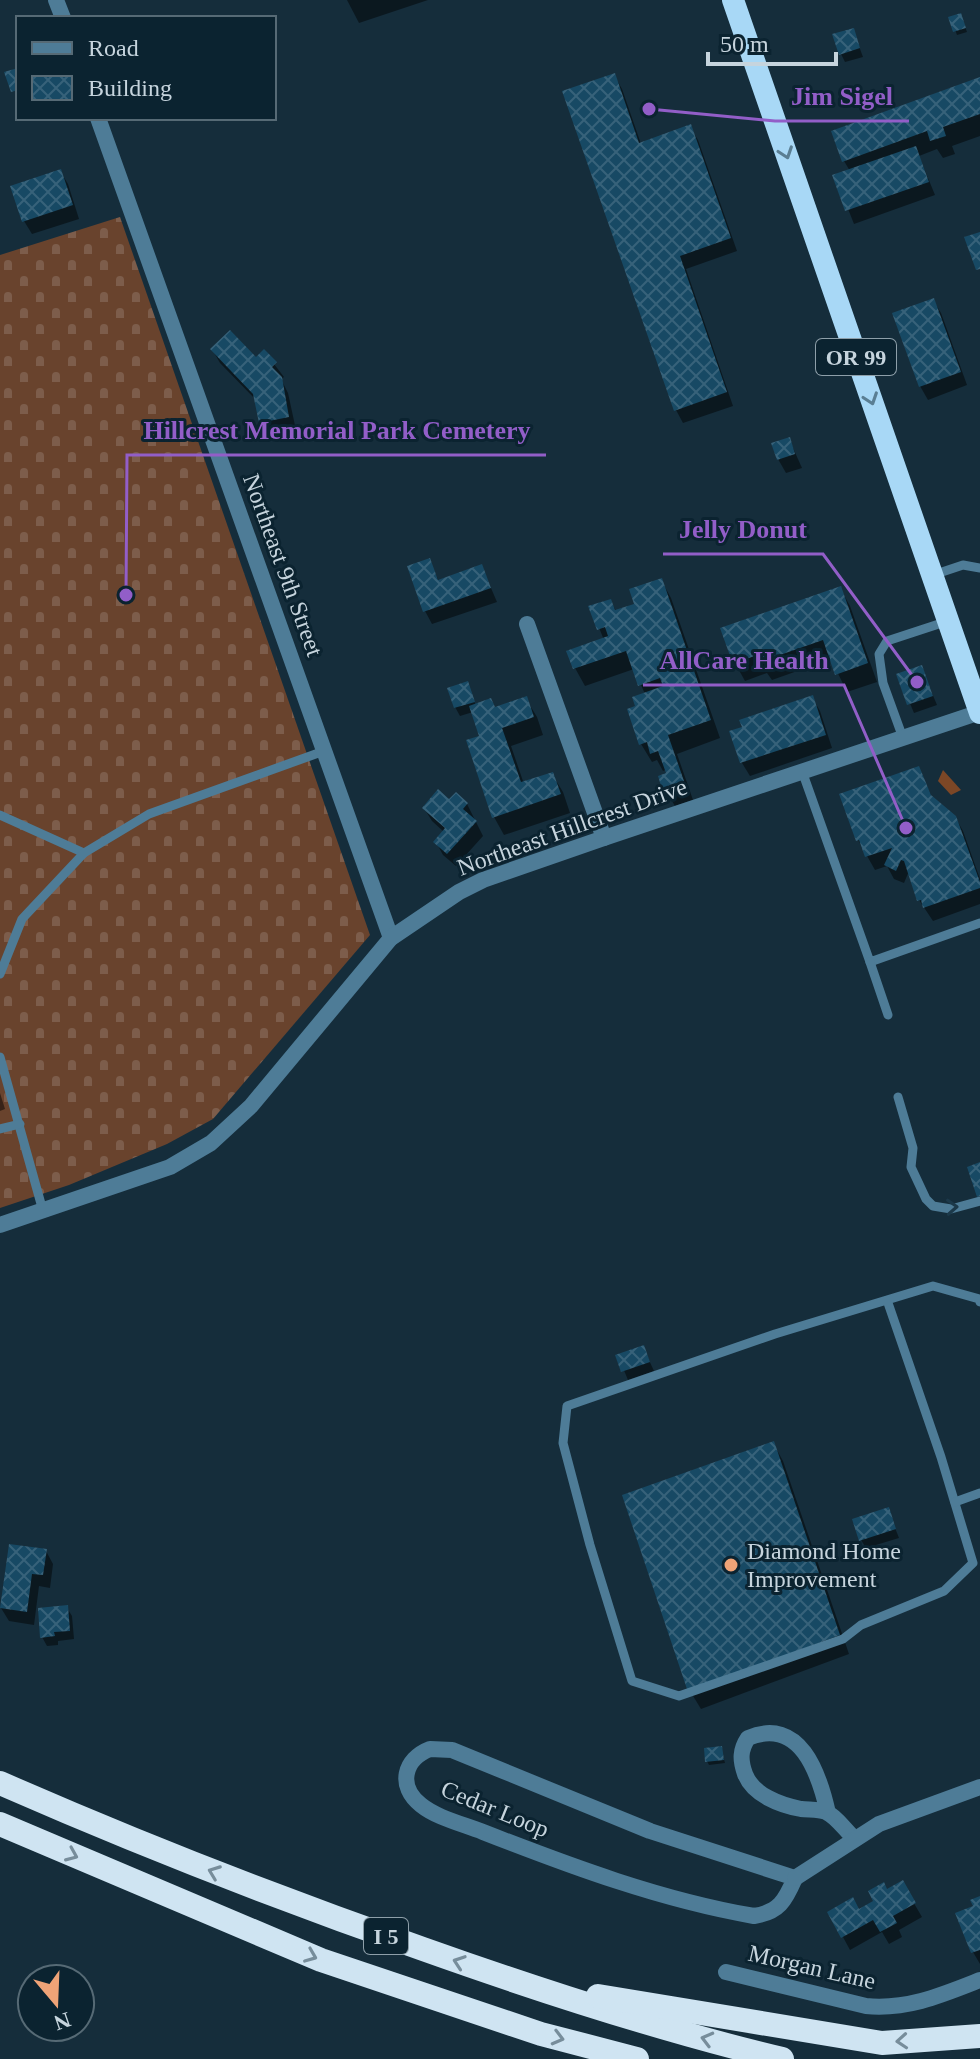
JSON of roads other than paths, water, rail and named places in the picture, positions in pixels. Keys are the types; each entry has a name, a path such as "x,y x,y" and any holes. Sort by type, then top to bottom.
{"highway":[{"name":"OR 99","path":"733,0 980,712"},
{"name":"I 5","path":"0,1783 111,1832 298,1905 630,2019 782,2059"},
{"name":"I 5","path":"0,1824 321,1960 541,2034 637,2059"},
{"path":"519,1983 882,2043 980,2036"}],"street":[{"name":"Northeast 9th Street","path":"99,120 391,938"},
{"path":"527,624 604,838"},
{"name":"Northeast Hillcrest Drive","path":"0,1225 170,1167 211,1143 251,1106 391,938 429,910 483,880 980,712"},
{"path":"828,1813 821,1782 802,1750 785,1737 771,1732 748,1738 741,1756 747,1779 754,1789 783,1804 828,1813 854,1838"},
{"name":"Cedar Loop","path":"430,1749 452,1750 624,1822 795,1878 787,1898 779,1907 754,1916 639,1887 536,1853 430,1810 410,1793 405,1784 405,1773 418,1753 430,1749"},
{"path":"795,1878 854,1838 904,1814 980,1787"},
{"name":"Morgan Lane","path":"726,1972 866,2006 889,2008 930,1999 980,1980"}],"lane":[{"path":"932,575 963,565 980,568"},
{"path":"903,738 883,683 879,654 887,641 948,621"},
{"path":"0,974 22,919 84,853 149,814 324,751"},
{"path":"802,771 888,1015"},
{"path":"0,815 84,853"},
{"path":"870,962 980,923"},
{"path":"0,1057 43,1211"},
{"path":"898,1097 913,1148 911,1167 926,1199 933,1206 951,1209 980,1201"},
{"path":"0,1129 20,1124"},
{"path":"887,1300 973,1563 944,1591 861,1625 843,1639 679,1696 632,1681 590,1545 563,1443 567,1406 775,1334 933,1286 979,1299 980,1302"},
{"path":"955,1502 980,1493"}],"place":[{"name":"Jim Sigel","path":"649,109"},
{"name":"Hillcrest Memorial Park Cemetery","path":"126,595"},
{"name":"Jelly Donut","path":"917,682"},
{"name":"AllCare Health","path":"906,828"},
{"name":"Diamond Home Improvement","path":"731,1565"}]}
